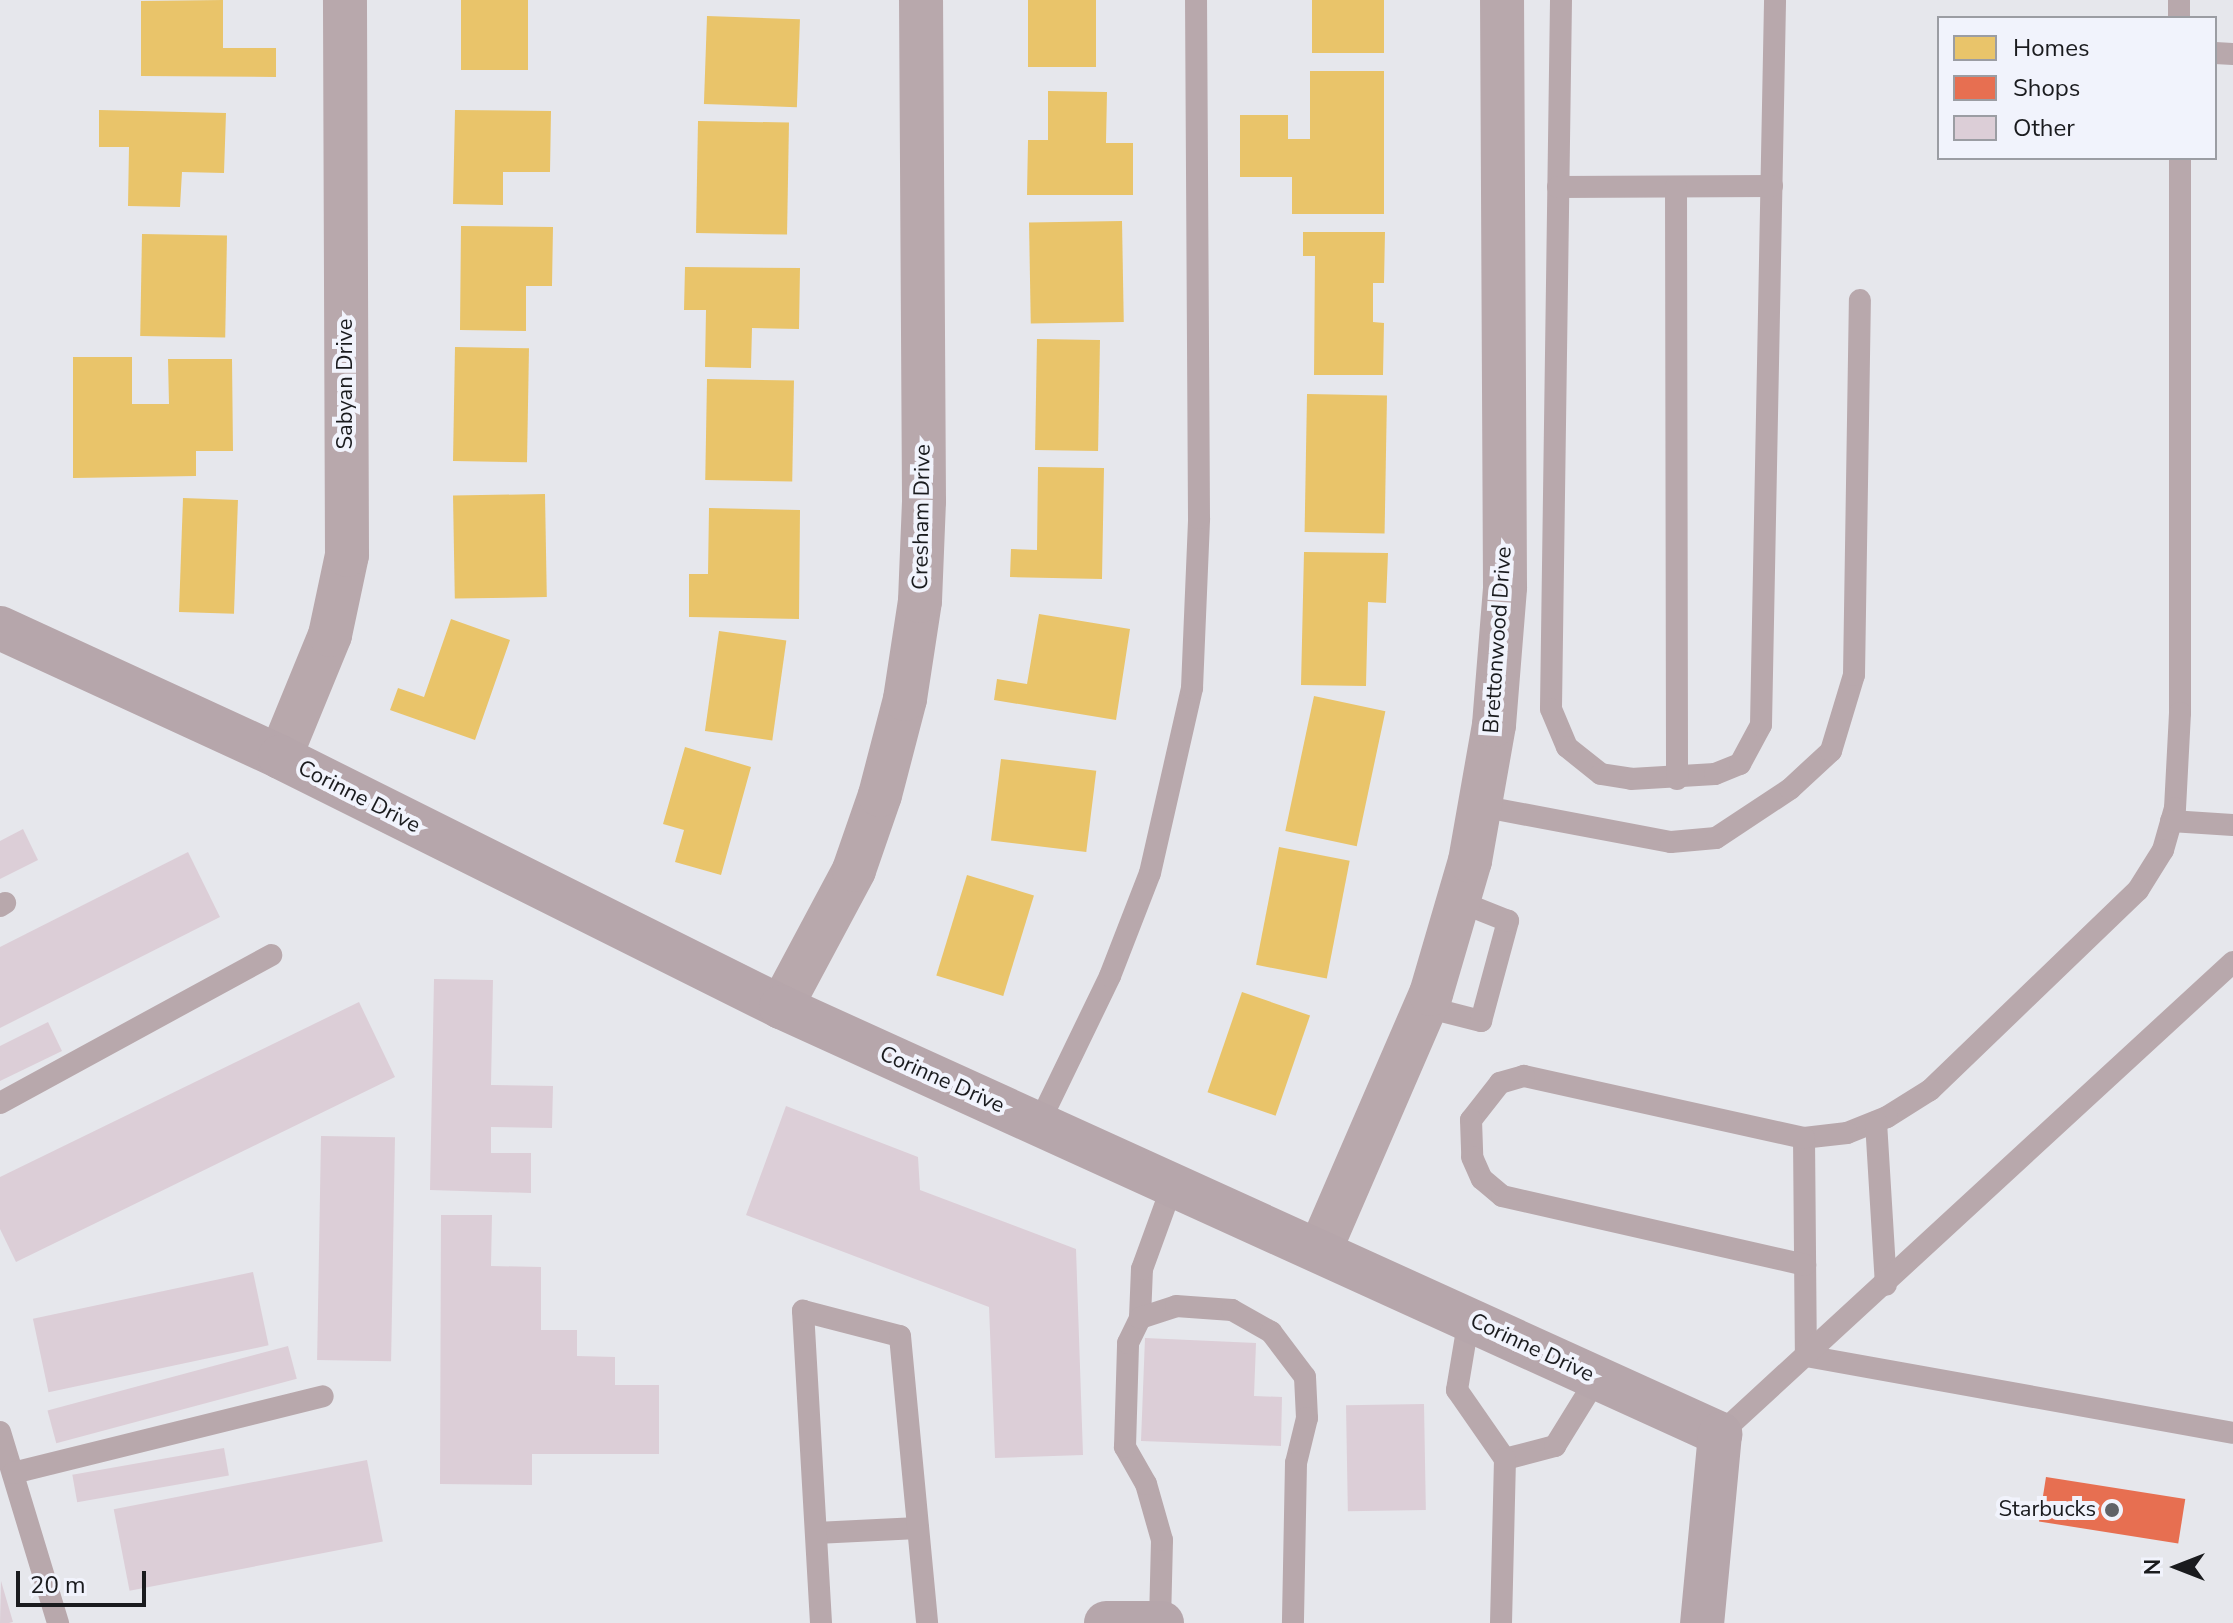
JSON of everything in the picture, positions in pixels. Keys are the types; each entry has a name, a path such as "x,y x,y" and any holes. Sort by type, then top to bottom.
{"street":[{"name":"Sabyan Drive","path":"280,757 330,635 347,555 345,0"},
{"name":"Cresham Drive","path":"781,1007 854,870 880,795 905,699 920,601 921,0"},
{"name":"Brettonwood Drive","path":"1320,1250 1426,1007 1458,901 1480,806 1494,725 1505,587 1502,0"},
{"name":"Corinne Drive","path":"0,628 280,757 781,1007 1720,1434"},
{"path":"1702,1623 1720,1434"},
{"path":"1106,1623 1161,1623"}],"lane":[{"path":"1039,1123 1110,976 1150,873 1192,688 1199,518 1196,0"},
{"path":"1561,0 1551,709 1567,747 1601,774 1677,779 1740,764 1761,725 1775,0"},
{"path":"1805,1265 1502,1196 1482,1179 1472,1157 1471,1120 1500,1083 1524,1076 1804,1138 1847,1133 1876,1122 1930,1090 2138,890 2163,850 2171,821 2180,713 2180,160"},
{"path":"1558,187 1772,186"},
{"path":"1676,187 1677,779"},
{"path":"1480,806 1671,842 1716,838 1790,789 1831,751 1854,675 1860,300"},
{"path":"2171,821 2233,825"},
{"path":"0,1103 271,955"},
{"path":"1720,1434 1886,1285 2233,962"},
{"path":"1876,1122 1886,1285"},
{"path":"1804,1138 1806,1356"},
{"path":"1161,1623 1162,1540 1146,1484 1125,1447 1128,1343 1140,1318 1142,1269 1173,1184"},
{"path":"1140,1318 1176,1306 1232,1310 1271,1332 1305,1377 1307,1418 1296,1463 1293,1623"},
{"path":"821,1623 803,1311 900,1336 927,1623"},
{"path":"1469,1318 1457,1390 1505,1459 1501,1623"},
{"path":"1806,1356 2233,1433"},
{"path":"1505,1459 1555,1446 1597,1378"},
{"path":"13,1473 323,1396"},
{"path":"0,1432 58,1623"},
{"path":"816,1533 918,1528"}],"building: Homes":[{"path":"223,0 223,48 276,48 276,77 141,76 141,1"},
{"path":"461,0 528,0 528,70 461,70"},
{"path":"1028,0 1096,0 1096,67 1028,67"},
{"path":"1312,0 1384,0 1384,53 1312,53"},
{"path":"707,16 800,19 797,107 704,104"},
{"path":"1310,71 1384,71 1384,214 1292,214 1292,177 1240,177 1240,115 1288,115 1288,139 1310,139"},
{"path":"1048,91 1107,92 1106,143 1133,143 1133,195 1027,195 1028,140 1048,140"},
{"path":"99,110 226,113 224,173 182,172 180,207 128,206 129,147 99,147"},
{"path":"455,110 551,111 550,172 503,172 503,205 453,204"},
{"path":"698,121 789,123 787,235 696,233"},
{"path":"1122,221 1124,322 1031,324 1029,223"},
{"path":"461,226 553,227 552,286 526,286 526,331 460,330"},
{"path":"1303,232 1385,232 1384,283 1373,283 1373,322 1384,323 1383,375 1314,375 1315,256 1303,256"},
{"path":"142,234 227,235 225,337 140,336"},
{"path":"685,267 800,268 799,329 752,328 751,368 705,367 706,310 684,310"},
{"path":"1037,339 1100,340 1098,451 1035,450"},
{"path":"455,347 529,348 527,462 453,461"},
{"path":"73,357 132,357 132,404 169,404 168,359 232,359 233,451 196,451 196,476 73,478"},
{"path":"707,379 794,381 792,482 705,480"},
{"path":"1307,394 1387,395 1385,533 1305,532"},
{"path":"1038,467 1104,468 1102,579 1010,577 1011,549 1037,550"},
{"path":"545,494 547,597 455,599 453,496"},
{"path":"183,498 238,500 234,614 179,612"},
{"path":"709,508 800,510 799,619 689,617 689,574 708,574"},
{"path":"1304,552 1388,553 1386,603 1368,602 1366,686 1301,685"},
{"path":"1039,614 1130,629 1116,720 994,700 997,679 1027,684"},
{"path":"451,619 510,640 475,740 390,710 398,688 424,697"},
{"path":"719,631 786,640 772,740 705,731"},
{"path":"1314,696 1385,711 1357,846 1285,831"},
{"path":"685,747 751,767 721,875 675,862 684,830 663,824"},
{"path":"1001,759 1096,771 1086,852 991,840"},
{"path":"1279,847 1350,861 1327,979 1256,965"},
{"path":"967,875 1034,895 1003,996 936,975"},
{"path":"1242,992 1310,1015 1276,1116 1207,1092"}],"building: Shops":[{"name":"Starbucks","path":"2046,1477 2185,1499 2178,1544 2039,1521"}],"building: Other":[{"path":"23,829 38,860 0,879 0,841"},
{"path":"188,852 220,917 0,1028 0,947"},
{"path":"434,979 493,980 491,1085 553,1086 552,1128 491,1127 491,1153 531,1153 531,1193 430,1190"},
{"path":"359,1002 395,1077 16,1262 0,1229 0,1177"},
{"path":"48,1022 62,1051 0,1081 0,1046"},
{"path":"786,1106 918,1157 920,1190 1076,1249 1083,1455 995,1458 989,1307 746,1215"},
{"path":"321,1136 395,1137 391,1361 317,1360"},
{"path":"441,1215 492,1215 491,1266 541,1267 541,1330 577,1330 577,1356 615,1357 615,1385 659,1385 659,1454 532,1454 532,1485 440,1484"},
{"path":"253,1272 269,1345 49,1392 33,1319"},
{"path":"1145,1338 1256,1343 1254,1396 1282,1397 1281,1446 1141,1441"},
{"path":"288,1346 297,1379 56,1443 47,1410"},
{"path":"1424,1404 1426,1510 1348,1511 1346,1405"},
{"path":"224,1448 229,1476 77,1502 72,1475"},
{"path":"367,1460 383,1541 130,1591 114,1509"},
{"path":"1,1581 13,1622 9,1623 0,1623"}],"place":[{"name":"Starbucks","path":"2112,1510"}]}
